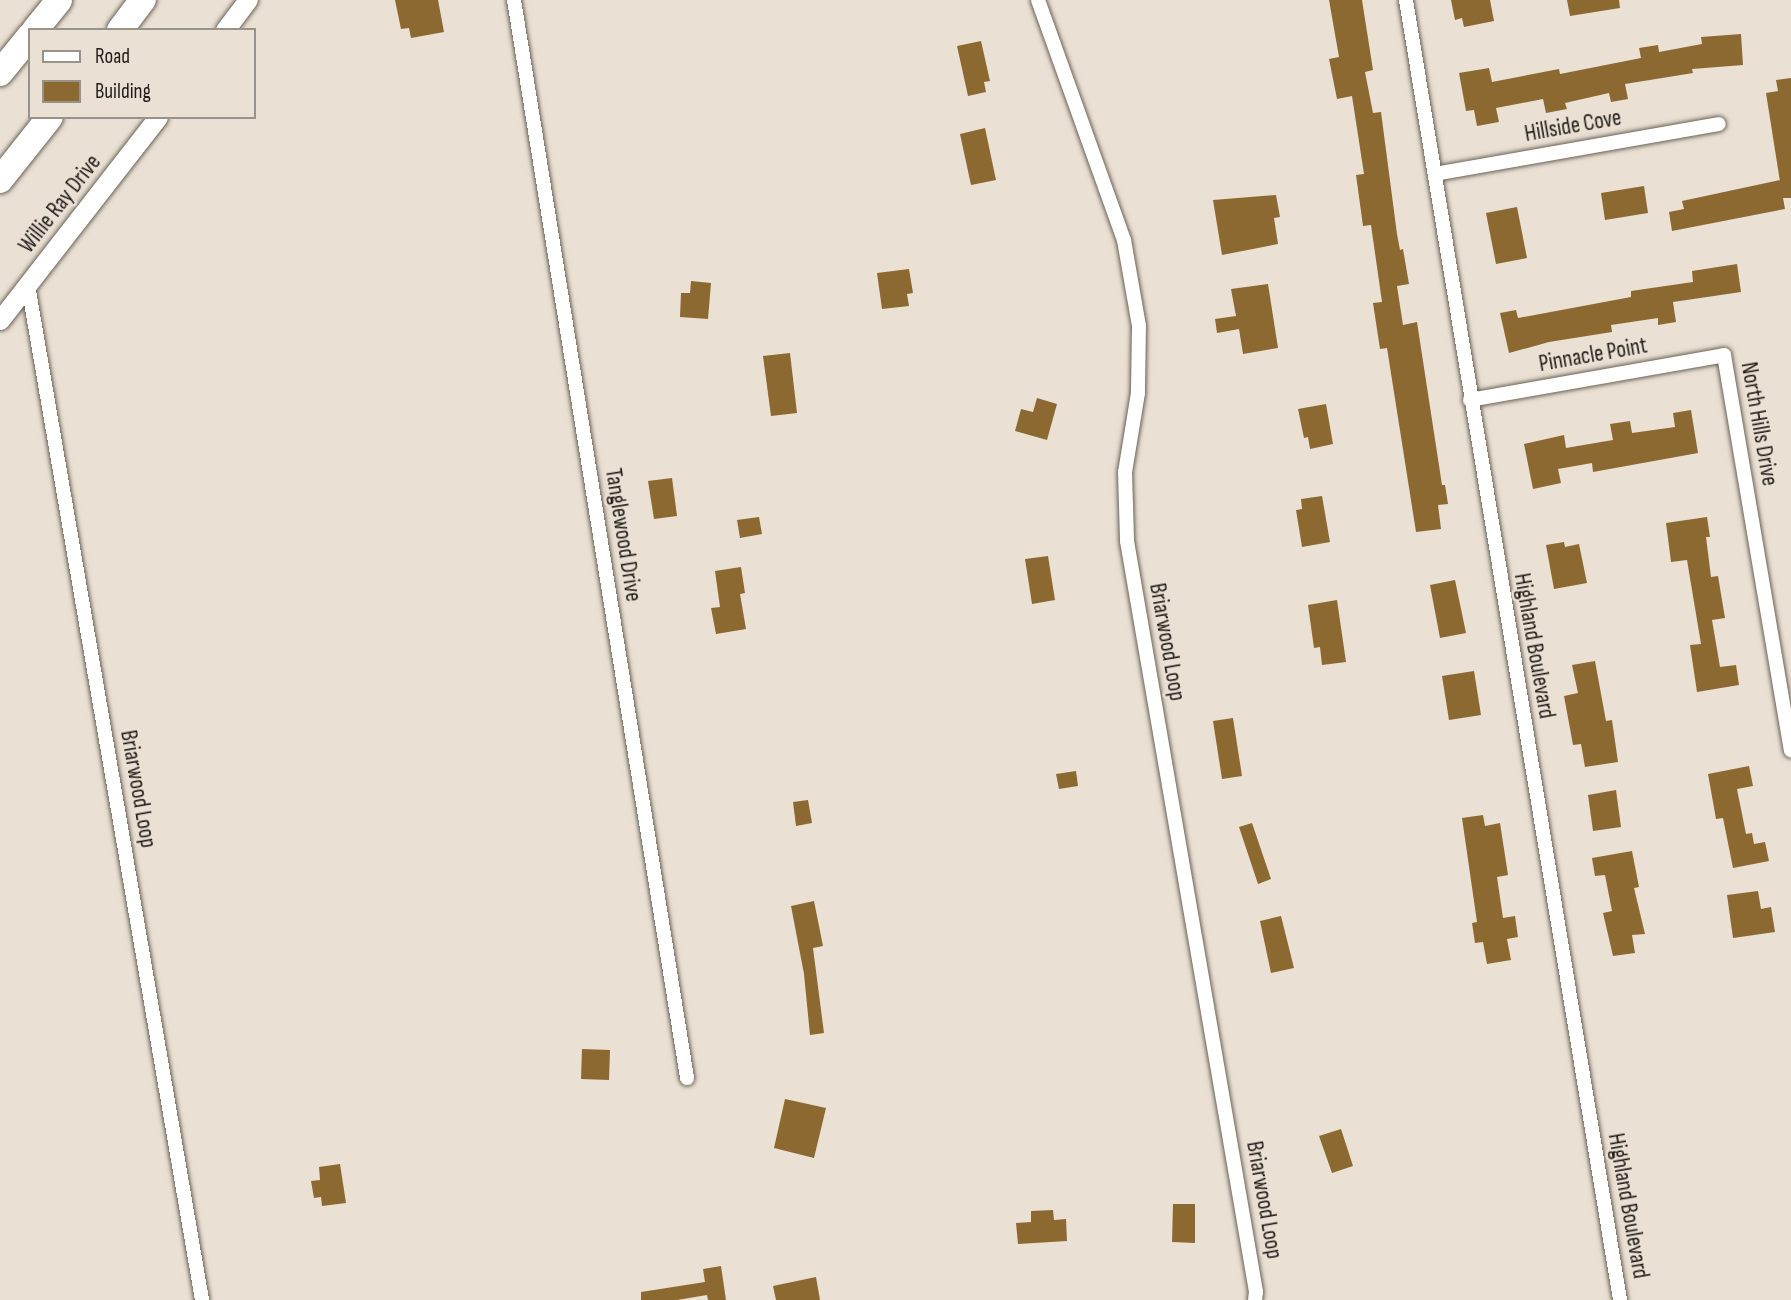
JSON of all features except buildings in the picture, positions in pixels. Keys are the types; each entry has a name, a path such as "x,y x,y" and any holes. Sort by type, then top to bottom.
{"highway":[{"path":"37,28 59,0"},
{"path":"122,28 143,0"},
{"path":"0,73 28,38"},
{"path":"0,180 48,119"}],"street":[{"path":"227,28 248,0"},
{"name":"Tanglewood Drive","path":"514,0 687,1078"},
{"name":"Briarwood Loop","path":"1038,0 1126,252 1139,326 1138,393 1125,471 1127,541 1256,1292 1255,1300"},
{"name":"Highland Boulevard","path":"1406,0 1620,1300"},
{"name":"Willie Ray Drive","path":"0,320 156,119"},
{"name":"Hillside Cove","path":"1435,174 1719,124"},
{"name":"Briarwood Loop","path":"28,285 202,1300"},
{"name":"Pinnacle Point","path":"1470,400 1724,355"},
{"name":"North Hills Drive","path":"1724,355 1791,750"}]}
